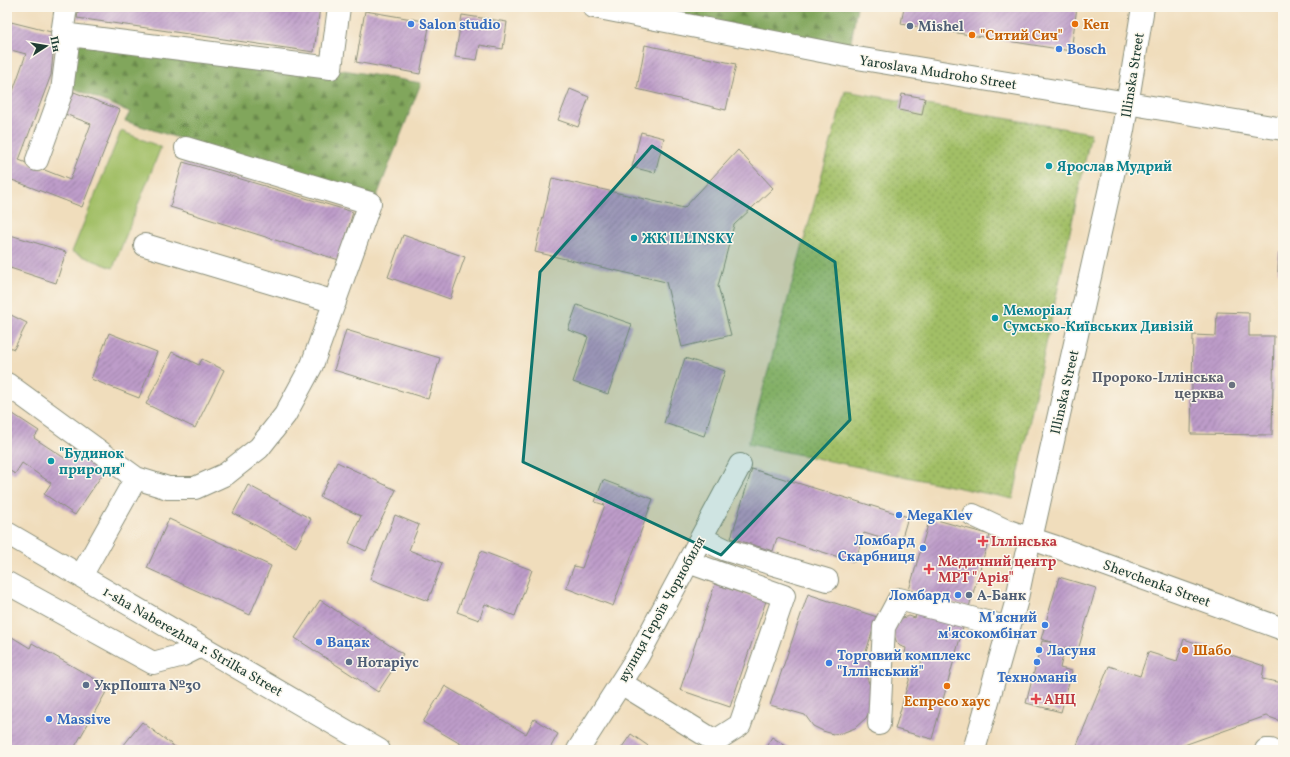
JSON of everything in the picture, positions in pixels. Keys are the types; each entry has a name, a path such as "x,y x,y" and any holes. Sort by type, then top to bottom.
{"street":[{"path":"66,7 62,34 331,68 339,7"},
{"name":"Yaroslava Mudroho Street","path":"594,7 858,58 1283,129"},
{"name":"Illinska Street","path":"974,750 1016,603 1026,554 1031,539 1122,138 1144,7"},
{"path":"37,160 62,91 69,35"},
{"path":"7,384 136,478 168,488 195,488 226,474 259,448 285,415 312,365 370,203 186,148"},
{"path":"145,245 335,302"},
{"name":"вулиця Героїв Чорнобиля","path":"578,750 638,656 740,465"},
{"path":"81,576 136,478"},
{"name":"Shevchenka Street","path":"973,515 1005,530 1060,548 1283,629"},
{"name":"1-sha Naberezhna r. Strilka Street","path":"7,533 379,750"},
{"path":"701,538 726,550 827,580"},
{"path":"621,683 715,746 740,725 784,596 688,562"},
{"path":"7,582 153,663 183,655 201,646"},
{"path":"879,724 884,627 899,599 1009,628"},
{"path":"1266,750 1271,750"}],"highlighted area":[{"path":"652,146 835,262 850,420 721,555 523,462 540,272"}],"green space":[{"path":"644,7 857,7 850,48"},
{"path":"69,35 331,68 421,83 375,201 125,121 130,112 63,84"},
{"path":"845,91 1091,133 1013,499 748,444"},
{"path":"121,131 161,147 113,268 72,252"}],"building":[{"path":"79,7 320,7 314,52 77,18"},
{"path":"904,7 1077,7 1071,51 901,24"},
{"path":"365,11 430,22 420,74 356,62"},
{"path":"462,15 507,22 503,49 480,45 477,60 455,57"},
{"path":"7,21 55,33 51,75 19,160 70,180 91,124 65,114 74,92 120,110 82,207 7,178 7,108 26,54 7,49"},
{"path":"645,45 736,64 726,110 637,89"},
{"path":"570,89 589,97 578,127 558,120"},
{"path":"902,94 925,98 922,115 899,110"},
{"path":"641,132 664,138 655,173 632,167"},
{"name":"ЖК ILLINSKY","path":"738,150 773,188 734,225 718,286 731,335 682,347 666,282 535,252 552,178 684,208"},
{"path":"183,162 353,212 339,260 170,207"},
{"path":"7,234 66,252 56,283 7,267"},
{"path":"403,235 465,257 450,299 388,277"},
{"path":"1279,252 1283,252 1283,272 1278,272"},
{"path":"577,305 632,324 608,394 573,382 588,337 568,330"},
{"name":"Пророко-Іллінська церква","path":"1217,312 1249,313 1249,336 1274,336 1272,435 1191,434 1193,335 1216,336"},
{"path":"7,313 27,323 14,349 7,346"},
{"path":"346,330 440,358 428,399 334,370"},
{"path":"109,333 157,352 139,398 91,379"},
{"path":"172,352 199,365 202,359 224,370 195,428 146,404"},
{"path":"685,358 725,371 704,436 664,423"},
{"name":"\"Будинок природи\"","path":"7,410 39,431 34,438 66,459 74,448 106,469 75,515 44,494 51,483 22,463 15,474 7,469"},
{"path":"337,462 396,490 366,551 349,543 361,516 320,497"},
{"path":"752,469 908,517 900,544 864,533 855,562 777,538 773,551 731,538"},
{"path":"603,480 653,499 613,606 566,588 574,566 582,568 605,505 595,502"},
{"path":"248,485 311,519 296,547 233,513"},
{"path":"395,515 419,525 409,550 442,563 428,601 370,579"},
{"path":"930,518 990,535 969,607 909,590"},
{"path":"169,519 271,566 250,615 147,568"},
{"path":"481,551 532,570 515,616 485,604 479,620 457,612"},
{"path":"1059,577 1096,588 1078,650 1065,647 1060,668 1072,671 1061,712 1026,703 1042,641 1051,642 1041,639"},
{"path":"715,584 766,601 730,707 680,690"},
{"name":"Торговий комплекс \"Іллінський\"","path":"808,594 877,617 864,658 874,663 867,678 871,688 872,705 866,718 855,728 842,733 833,734 823,731 813,726 805,715 770,705"},
{"path":"320,600 403,654 378,692 295,638"},
{"path":"917,610 964,624 932,739 895,729 912,670 919,672 922,659 905,653 906,648 897,643 893,633 899,619 909,616 915,618"},
{"name":"Massive","path":"12,637 30,648 32,643 109,687 73,750 7,750 7,641 9,643"},
{"path":"1184,639 1264,666 1262,679 1283,683 1283,722 1266,716 1170,750 1075,750 1109,666 1140,676 1148,652 1177,661"},
{"path":"445,686 526,734 534,719 558,734 549,750 471,750 423,722"},
{"path":"142,722 179,750 129,750 123,746"},
{"path":"631,734 654,750 620,750"},
{"path":"772,737 792,750 764,750"}],"place":[{"name":"Salon studio","path":"411,24"},
{"name":"Кеп","path":"1075,24"},
{"name":"Mishel","path":"910,26"},
{"name":"\"Ситий Сич\"","path":"972,35"},
{"name":"Bosch","path":"1059,49"},
{"name":"Ярослав Мудрий","path":"1049,166"},
{"name":"ЖК ILLINSKY","path":"634,238"},
{"name":"Меморіал Сумсько-Київських Дивізій","path":"995,318"},
{"name":"Пророко-Іллінська церква","path":"1232,385"},
{"name":"\"Будинок природи\"","path":"51,461"},
{"name":"MegaKlev","path":"899,515"},
{"name":"Іллінська","path":"983,541"},
{"name":"Ломбард Скарбниця","path":"923,548"},
{"name":"Медичний центр МРТ \"Арія\"","path":"929,569"},
{"name":"Ломбард","path":"958,595"},
{"name":"А-Банк","path":"969,595"},
{"name":"М'ясний м'ясокомбінат","path":"1045,625"},
{"name":"Вацак","path":"319,642"},
{"name":"Ласуня","path":"1039,650"},
{"name":"Шабо","path":"1185,650"},
{"name":"Нотаріус","path":"349,662"},
{"name":"Техноманія","path":"1037,662"},
{"name":"Торговий комплекс \"Іллінський\"","path":"829,663"},
{"name":"УкрПошта №30","path":"86,685"},
{"name":"Еспресо хаус","path":"947,686"},
{"name":"АНЦ","path":"1036,699"},
{"name":"Massive","path":"49,719"}]}
